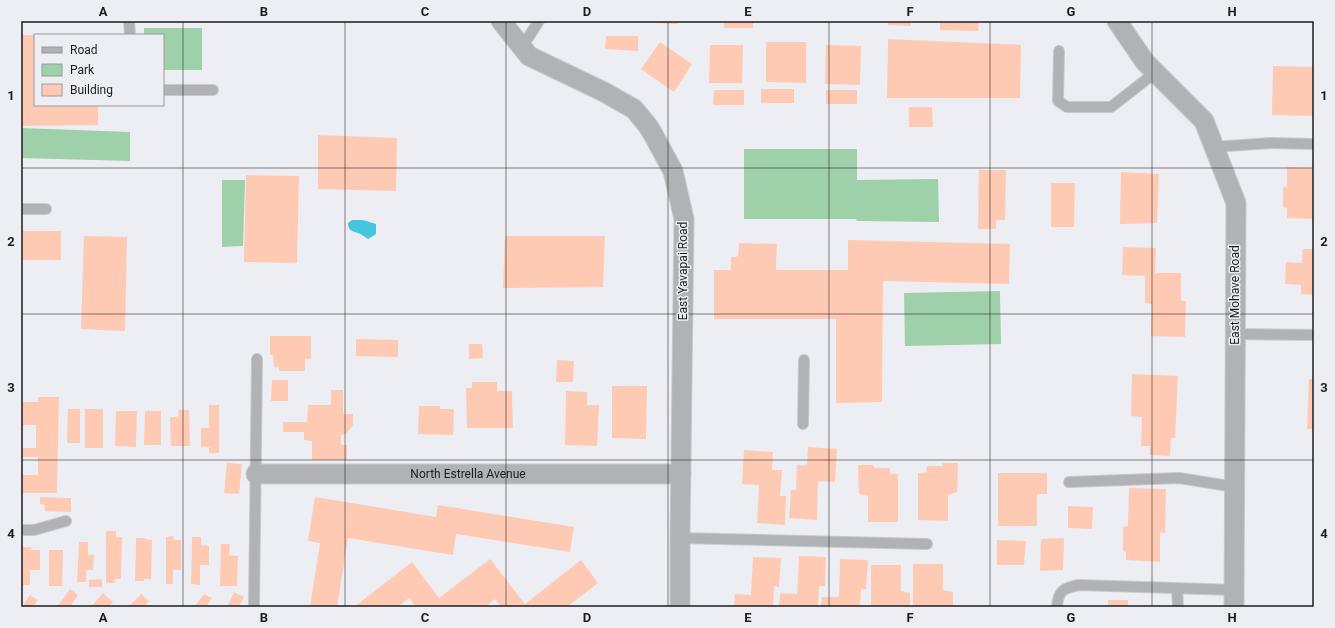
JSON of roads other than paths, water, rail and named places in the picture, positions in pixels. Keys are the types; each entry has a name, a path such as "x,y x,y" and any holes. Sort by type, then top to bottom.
{"street":[{"name":"East Yavapai Road","path":"501,21 529,56 604,92 634,109 648,126 673,171 684,219 680,607"},
{"name":"East Mohave Road","path":"1118,21 1145,62 1204,121 1236,203 1234,598"},
{"name":"North Estrella Avenue","path":"256,474 681,474"}],"lane":[{"path":"129,21 130,34"},
{"path":"522,46 538,21"},
{"path":"1059,51 1058,101 1067,107 1111,107 1156,72"},
{"path":"164,90 213,90"},
{"path":"1214,146 1271,143 1314,144"},
{"path":"21,208 46,209"},
{"path":"1235,334 1314,335"},
{"path":"254,607 257,358"},
{"path":"803,424 804,360"},
{"path":"1070,482 1179,478 1235,487"},
{"path":"21,530 34,530 66,521"},
{"path":"680,538 927,544"},
{"path":"1057,607 1057,597 1061,592 1067,587 1079,585 1177,588 1234,598"},
{"path":"1177,588 1178,607"}],"water":[{"path":"352,220 363,220 376,224 376,234 368,239 349,229 348,223"}]}
